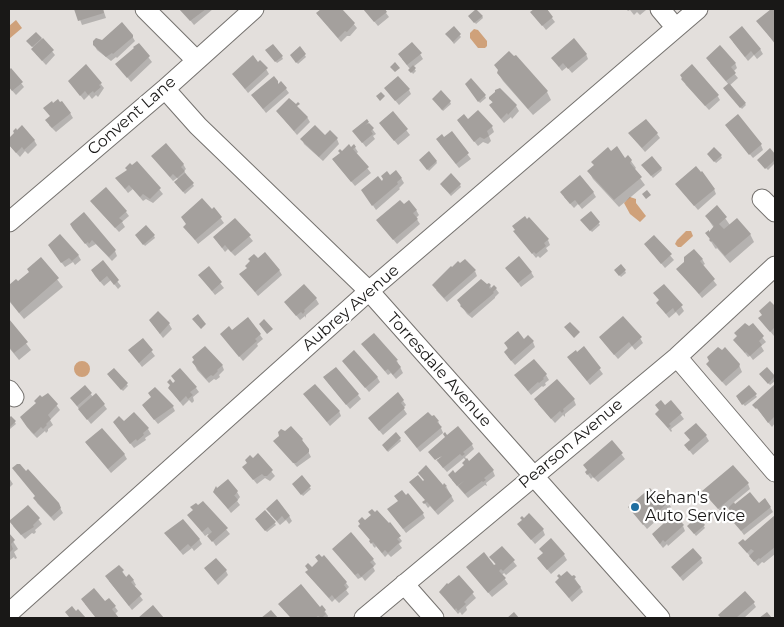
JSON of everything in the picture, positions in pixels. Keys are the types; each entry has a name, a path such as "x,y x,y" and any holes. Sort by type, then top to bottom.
{"street":[{"path":"145,9 196,60"},
{"name":"Convent Lane","path":"9,222 165,89 254,9"},
{"path":"660,9 676,28"},
{"name":"Aubrey Avenue","path":"9,613 369,291 698,9"},
{"name":"Torresdale Avenue","path":"165,89 198,126 369,291 660,618"},
{"path":"762,199 775,212"},
{"name":"Pearson Avenue","path":"364,618 533,475 676,358 775,266"},
{"path":"676,358 775,472"},
{"path":"404,584 434,618"}],"shaded area":[{"path":"16,20 22,28 9,39 9,26"},
{"path":"474,29 478,30 487,41 485,48 478,48 470,38 470,33"},
{"path":"630,197 636,199 636,203 646,216 640,222 630,214 624,203"},
{"path":"686,231 691,231 693,236 681,247 678,247 675,244 677,240"},
{"path":"82,361 88,363 90,369 88,375 82,377 76,375 74,369 76,363"}],"building":[{"path":"74,9 103,9 104,13 78,21"},
{"path":"179,9 206,9 190,21"},
{"path":"321,9 342,9 355,23 338,38 316,13"},
{"path":"363,9 385,9 387,12 374,22"},
{"path":"476,9 483,16 474,23 468,16"},
{"path":"534,9 547,9 553,17 542,26 530,12"},
{"path":"771,9 775,9 774,42 756,21"},
{"path":"122,22 133,37 113,54 106,57 93,45 93,41 96,38 102,40"},
{"path":"454,26 461,34 453,42 445,34"},
{"path":"742,26 761,49 754,55 751,51 745,57 729,37"},
{"path":"36,32 42,38 32,47 26,41"},
{"path":"43,38 54,50 42,61 31,49"},
{"path":"574,38 587,54 568,69 563,63 559,67 551,58"},
{"path":"412,42 422,53 407,65 398,54"},
{"path":"139,43 150,56 127,78 115,64"},
{"path":"273,44 283,56 275,62 265,50"},
{"path":"720,45 736,63 731,67 736,73 726,81 706,58"},
{"path":"300,46 306,54 296,63 290,55"},
{"path":"509,51 514,56 516,55 548,91 528,109 497,73 498,70 494,65"},
{"path":"253,55 258,62 260,60 268,68 245,89 232,74"},
{"path":"395,62 400,68 395,72 390,67"},
{"path":"86,64 102,83 99,85 101,87 94,93 93,91 88,95 85,91 80,96 68,81"},
{"path":"692,64 719,95 705,106 681,79 680,75"},
{"path":"413,65 416,68 411,73 408,70"},
{"path":"11,68 23,82 12,91 9,87 9,70"},
{"path":"274,76 278,84 281,81 287,88 263,109 251,95"},
{"path":"398,76 410,89 395,101 384,88"},
{"path":"471,78 486,95 478,102 465,84"},
{"path":"729,83 746,103 740,108 723,88"},
{"path":"500,88 517,105 508,115 507,113 501,119 489,105 493,102 489,97 495,90"},
{"path":"441,90 451,101 442,110 432,99"},
{"path":"381,92 385,96 380,101 376,96"},
{"path":"289,98 296,104 298,102 300,104 297,106 308,117 294,131 276,111"},
{"path":"58,99 60,102 62,101 71,113 52,128 45,120 50,116 43,108"},
{"path":"478,110 493,126 487,131 489,136 484,139 480,137 474,142 457,120 464,114 468,119"},
{"path":"393,111 408,129 394,141 379,123"},
{"path":"738,114 762,144 749,155 725,125"},
{"path":"367,119 369,122 365,125 369,123 374,128 371,131 373,134 362,143 352,131"},
{"path":"646,119 658,133 642,148 628,133"},
{"path":"22,125 35,140 24,150 22,147 16,153 9,145 9,138 16,128 17,130"},
{"path":"315,125 325,135 330,130 338,138 319,157 300,139"},
{"path":"452,131 469,153 456,164 436,139 442,134 444,137"},
{"path":"166,143 184,164 181,167 185,171 177,178 173,174 170,177 151,156"},
{"path":"349,144 351,147 354,144 356,147 353,149 369,167 351,182 332,159 340,153 338,151 340,149 342,151"},
{"path":"617,146 625,158 628,155 632,160 630,163 642,177 614,200 587,171 594,165 591,162 608,147 611,151"},
{"path":"714,147 722,155 714,162 707,154"},
{"path":"770,148 775,154 775,160 765,169 757,160"},
{"path":"429,151 437,161 427,170 419,160"},
{"path":"652,156 662,168 651,176 641,165"},
{"path":"137,161 161,188 150,199 143,194 140,197 129,185 125,189 115,178 127,170 125,168 130,163 132,165"},
{"path":"696,166 715,189 694,206 675,184"},
{"path":"396,170 402,178 397,182 398,184 372,206 361,190 378,176 382,181 381,176 387,171 390,175"},
{"path":"185,173 194,183 183,192 174,182"},
{"path":"451,173 461,184 450,194 440,184"},
{"path":"580,175 594,192 579,205 575,200 570,204 560,192"},
{"path":"106,187 127,211 119,218 123,221 115,228 90,201"},
{"path":"647,190 651,195 646,199 642,194"},
{"path":"202,198 212,209 214,207 222,217 195,240 183,227 186,224 181,217"},
{"path":"400,200 404,204 409,200 417,210 413,213 418,219 393,240 376,220"},
{"path":"717,205 727,217 719,224 724,229 737,218 751,234 725,256 709,240 705,233 709,230 709,232 714,226 705,216"},
{"path":"591,211 600,222 590,231 580,220"},
{"path":"84,212 116,250 109,257 92,240 89,244 88,242 85,244 70,224"},
{"path":"525,216 527,219 529,217 549,239 544,243 546,246 536,254 534,252 532,254 513,231 515,230 512,226"},
{"path":"235,218 251,235 231,252 225,245 222,248 213,237"},
{"path":"146,225 155,235 143,245 135,235"},
{"path":"60,234 79,255 72,261 69,258 61,263 48,245"},
{"path":"654,235 672,254 661,264 644,244"},
{"path":"694,249 703,259 700,261 715,279 699,294 676,269 684,262 684,257"},
{"path":"265,252 280,270 255,292 239,274 247,268 245,266 250,261 248,259 254,254 258,258"},
{"path":"519,256 532,272 518,283 505,268"},
{"path":"41,257 59,278 19,313 9,300 9,285 16,279 18,281 29,272 27,269"},
{"path":"465,259 476,270 444,298 432,285 451,266"},
{"path":"103,260 119,280 114,285 107,276 100,282 91,270"},
{"path":"621,264 626,270 619,276 614,270"},
{"path":"209,266 222,282 212,291 198,275"},
{"path":"481,279 491,285 490,289 494,285 497,288 494,293 469,314 460,306 457,300"},
{"path":"304,284 317,298 304,310 303,314 301,312 296,316 284,302"},
{"path":"664,284 683,305 675,312 673,308 666,314 656,303 659,300 653,293"},
{"path":"770,301 774,305 775,303 775,327 770,332 758,318 762,315 759,311"},
{"path":"158,311 170,323 160,334 149,320"},
{"path":"198,314 206,324 201,329 192,319"},
{"path":"623,316 642,337 632,346 629,342 614,355 599,337"},
{"path":"248,317 261,334 255,339 257,341 239,357 220,334 229,326 232,330"},
{"path":"9,319 28,342 14,353 9,347"},
{"path":"264,319 273,329 267,334 259,324"},
{"path":"570,322 580,332 574,338 564,327"},
{"path":"745,323 749,326 753,323 764,336 759,341 762,345 750,356 733,340 737,336 734,333"},
{"path":"518,331 524,339 528,335 534,341 511,361 504,352 508,348 504,343"},
{"path":"374,333 398,360 396,361 401,367 393,375 388,369 385,371 361,344"},
{"path":"143,338 153,350 139,363 128,350"},
{"path":"205,346 223,365 213,376 211,375 206,379 192,362 194,360 192,357"},
{"path":"584,346 601,368 587,381 567,357"},
{"path":"718,347 722,350 725,347 740,364 722,382 706,364 709,361 707,357"},
{"path":"354,350 378,377 365,388 342,361"},
{"path":"534,359 547,374 544,379 528,391 514,375"},
{"path":"336,367 359,394 346,405 323,377"},
{"path":"767,367 775,376 768,384 759,374"},
{"path":"114,368 128,383 121,390 107,374"},
{"path":"180,368 197,387 190,392 193,395 188,399 186,396 180,402 168,388 170,385 167,382 170,379 173,383 175,381 171,376"},
{"path":"557,379 575,399 563,409 562,413 560,411 551,419 534,399"},
{"path":"315,384 340,411 327,422 303,394"},
{"path":"775,384 775,416 768,423 757,408 752,405"},
{"path":"85,385 92,393 77,406 70,398"},
{"path":"749,385 757,394 742,405 736,396"},
{"path":"155,387 174,406 154,420 142,405 151,397 148,393"},
{"path":"398,392 404,400 401,403 405,408 379,431 368,418"},
{"path":"48,393 58,404 48,415 51,419 47,425 43,429 41,427 34,434 20,417 36,403 34,401 40,395 42,397"},
{"path":"96,393 105,404 87,420 78,409"},
{"path":"661,400 665,405 671,400 682,413 669,424 671,426 668,428 655,414 659,410 655,405"},
{"path":"134,412 149,428 137,441 136,439 130,444 113,422 119,416 124,421"},
{"path":"428,412 432,416 434,415 442,427 417,448 404,432"},
{"path":"11,416 16,421 9,428 9,418"},
{"path":"696,423 707,435 689,451 684,445 690,440 684,433"},
{"path":"291,426 309,449 309,452 296,463 293,463 273,441 279,436 278,432 281,429 285,431"},
{"path":"458,426 473,444 463,452 465,454 462,456 460,454 443,468 437,460 442,456 435,460 428,452 445,437 443,434 445,432 447,435"},
{"path":"102,428 125,454 108,469 85,442"},
{"path":"396,432 401,438 387,451 382,445"},
{"path":"612,440 623,453 594,478 590,473 587,475 585,472 587,470 583,465"},
{"path":"479,452 494,470 484,478 486,480 465,494 458,486 464,481 457,486 448,475 453,470 455,473 464,465 462,463 467,458 469,461"},
{"path":"258,453 273,470 267,476 262,474 253,480 242,467 247,463 245,460 250,455 253,458"},
{"path":"20,464 26,471 28,469 59,503 61,508 51,517 33,498 35,496 12,468"},
{"path":"426,465 443,485 444,483 447,486 445,487 452,496 435,511 427,502 424,504 422,502 425,500 409,482 418,475 424,480 418,473"},
{"path":"733,465 749,483 718,509 702,491"},
{"path":"302,475 311,486 301,495 292,484"},
{"path":"228,479 238,491 234,495 238,500 228,509 213,492 216,486 217,488"},
{"path":"650,488 661,501 666,497 670,501 643,525 628,507"},
{"path":"402,490 406,495 408,493 424,513 403,529 387,509 398,501 394,496"},
{"path":"750,492 759,503 765,498 771,507 741,531 734,523 738,520 728,508"},
{"path":"277,499 290,516 285,520 282,516 277,521 266,509"},
{"path":"203,501 228,528 212,542 207,536 212,532 208,527 202,532 187,515 193,510 190,507 196,503 198,505"},
{"path":"28,505 40,518 33,525 34,527 21,535 9,521"},
{"path":"372,509 375,512 377,510 390,522 401,536 397,539 400,542 388,553 385,550 382,553 373,542 371,544 370,540 358,526 360,524 358,521 362,517 365,520 371,515 368,512"},
{"path":"265,510 276,522 265,531 255,519"},
{"path":"529,513 544,529 531,540 517,524 522,520 520,518 522,516 524,518"},
{"path":"674,514 684,525 665,542 663,540 660,544 652,534"},
{"path":"775,515 775,547 754,562 749,556 754,551 751,549 747,553 738,543 743,539 745,541"},
{"path":"698,516 705,525 694,534 687,526"},
{"path":"183,519 200,539 191,547 188,544 180,551 164,533"},
{"path":"351,532 374,559 370,562 374,566 361,577 358,573 355,575 332,549"},
{"path":"9,533 15,540 11,544 13,549 10,552 9,550"},
{"path":"551,538 565,554 547,570 537,558 543,553 539,549"},
{"path":"502,546 515,560 503,571 501,569 499,571 506,578 488,593 466,567 484,552 494,565 496,564 489,557"},
{"path":"693,548 702,558 680,577 671,567"},
{"path":"319,554 322,557 324,555 347,582 344,585 347,589 335,599 332,595 329,598 305,572 308,570 305,566 308,563 312,567 318,561 315,557"},
{"path":"216,558 227,570 215,581 204,568"},
{"path":"119,565 124,570 122,572 126,577 129,574 134,580 131,582 142,594 129,606 105,576"},
{"path":"567,571 576,577 574,579 581,587 569,598 555,582 559,578 557,576 559,574 561,576"},
{"path":"459,575 474,592 464,602 466,604 458,611 439,592 447,583"},
{"path":"301,584 320,607 322,605 326,610 324,612 326,614 322,618 318,616 315,618 291,618 278,604"},
{"path":"94,588 105,601 109,598 116,606 112,609 119,618 96,618 81,599"},
{"path":"745,591 755,602 736,618 721,618 718,615"},
{"path":"153,605 164,618 138,618"},
{"path":"72,606 76,611 78,609 86,618 67,618 69,617 65,612"},
{"path":"271,610 278,618 261,618"},
{"path":"514,612 519,618 507,618"},
{"path":"767,612 772,618 759,618"}],"place":[{"name":"Kehan's Auto Service","path":"635,507"}]}
